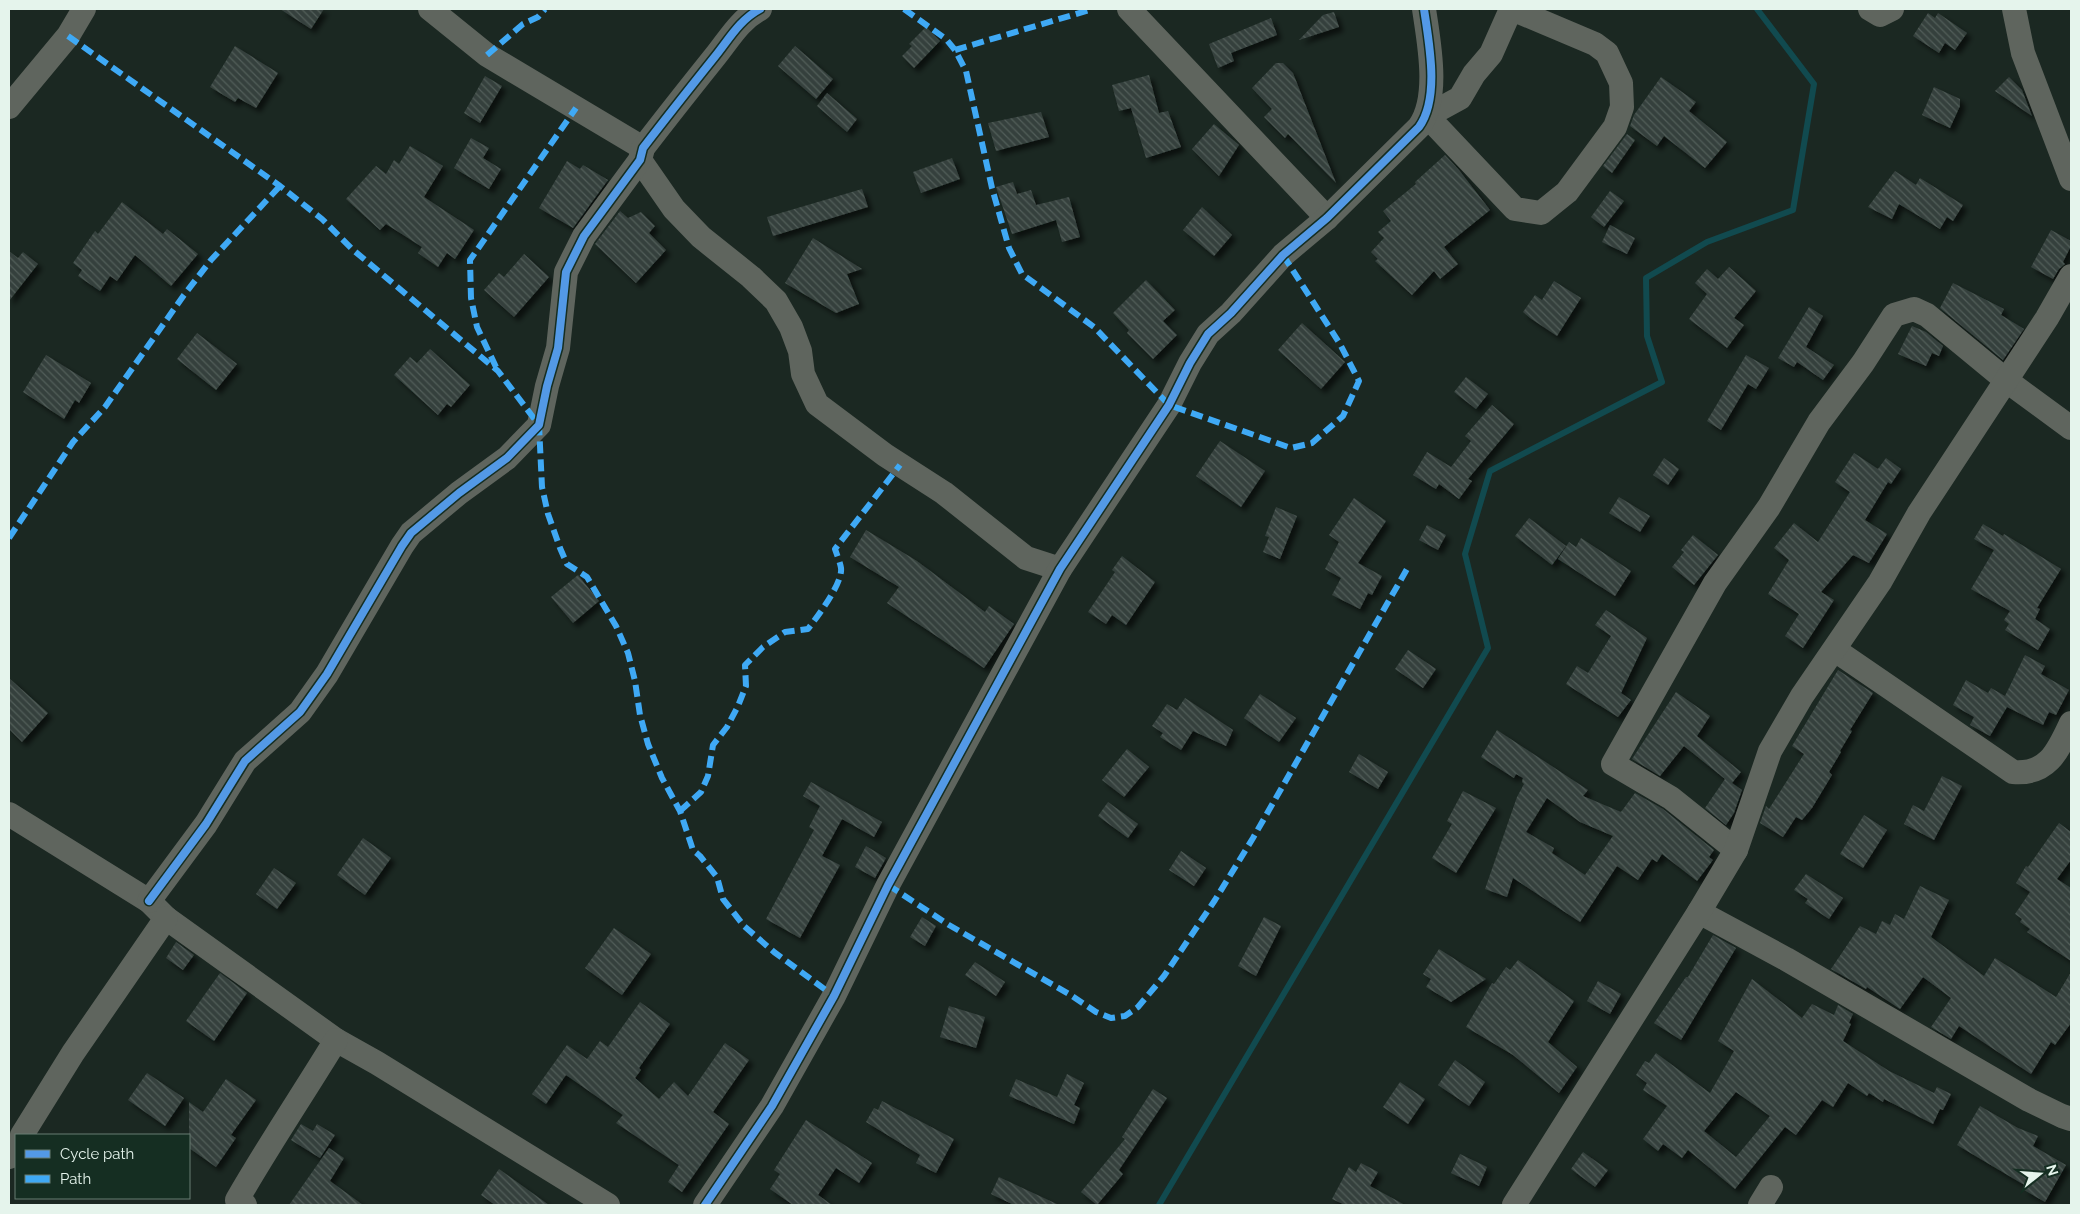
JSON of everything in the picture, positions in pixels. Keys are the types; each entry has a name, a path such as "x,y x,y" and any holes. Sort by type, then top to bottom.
{"street":[{"path":"9,107 68,36 84,9"},
{"path":"430,9 488,55 642,154 674,209 701,237 776,301 800,351 803,374 816,404 885,455 944,492 1026,558 1060,569"},
{"path":"705,1205 772,1106 834,996 888,885 1060,569 1169,405 1190,363 1208,334 1231,313 1283,255 1327,218 1419,127 1427,116 1431,95 1429,40 1424,9"},
{"path":"1511,9 1595,44 1607,53 1621,83 1622,107 1615,127 1567,192 1541,213 1515,209 1427,116 1460,98 1474,74 1491,54 1511,9"},
{"path":"1870,9 1880,16 1892,9"},
{"path":"2014,9 2023,53 2071,179"},
{"path":"23,1134 73,1053 206,824 246,761 300,712 327,674 411,533 459,493 506,458 539,426 547,386 558,348 566,272 584,236 689,87 752,11"},
{"path":"1140,11 1327,218"},
{"path":"1514,1205 1699,912 1736,850 1770,751 1802,696 1880,582 1919,513 2047,318 2071,276"},
{"path":"1736,850 1671,798 1613,764 1715,583 1769,507 1819,422 1862,364 1894,315 1914,309 1927,315 2007,380 2071,428"},
{"path":"1835,650 2013,772 2027,774 2043,768 2060,747 2071,724"},
{"path":"9,814 157,909 336,1040 377,1063 608,1205"},
{"path":"1699,912 1786,959 2029,1100 2071,1119"},
{"path":"238,1204 266,1149 285,1123 336,1040"}],"building":[{"path":"280,9 324,9 311,29"},
{"path":"1334,12 1339,27 1299,40 1323,15"},
{"path":"1928,13 1935,18 1938,13 1967,33 1955,50 1945,43 1939,53 1913,36"},
{"path":"1271,18 1277,35 1231,53 1234,61 1218,68 1209,44"},
{"path":"926,27 940,41 914,68 902,56 912,46 909,44"},
{"path":"235,46 278,73 256,108 238,98 235,102 210,87"},
{"path":"795,46 833,79 816,99 778,66"},
{"path":"1276,63 1283,63 1293,73 1336,183 1288,134 1285,138 1264,117 1272,109 1252,88"},
{"path":"1149,75 1159,113 1168,111 1181,147 1146,158 1131,108 1119,111 1112,85"},
{"path":"485,76 502,86 480,123 464,113"},
{"path":"1661,77 1696,102 1689,111 1727,142 1705,168 1664,136 1657,146 1630,126 1634,115"},
{"path":"2009,77 2022,90 2032,116 1995,91"},
{"path":"1934,87 1960,99 1960,106 1950,128 1922,115"},
{"path":"827,93 857,119 847,132 817,106"},
{"path":"1041,112 1049,137 996,151 988,123"},
{"path":"1214,124 1239,145 1219,176 1192,149"},
{"path":"1627,134 1635,140 1612,173 1603,166"},
{"path":"471,138 489,148 483,158 501,169 489,189 454,168"},
{"path":"410,146 443,166 424,197 474,230 455,259 447,253 438,267 418,253 422,247 386,224 380,230 346,199 376,166 386,174 394,160 399,164"},
{"path":"1445,155 1490,210 1444,247 1458,264 1440,279 1434,271 1412,295 1375,261 1378,259 1371,252 1384,238 1378,232 1391,221 1383,211 1416,184 1415,182"},
{"path":"952,158 960,179 921,193 913,172"},
{"path":"567,161 580,169 583,165 608,180 573,228 539,208"},
{"path":"1895,171 1916,185 1920,178 1963,205 1953,221 1947,217 1940,229 1899,204 1892,219 1868,207"},
{"path":"1013,182 1017,194 1031,190 1036,205 1069,197 1080,237 1062,242 1056,220 1012,234 996,187"},
{"path":"862,189 868,207 773,236 767,217"},
{"path":"1610,191 1624,201 1604,227 1591,217"},
{"path":"122,202 163,234 167,229 198,254 171,286 135,255 117,281 110,276 100,291 78,276 82,270 73,263 95,231 98,234"},
{"path":"1202,207 1232,235 1214,256 1183,230"},
{"path":"620,211 628,218 641,212 655,226 649,233 666,250 636,283 595,244"},
{"path":"1610,225 1635,238 1627,254 1602,242"},
{"path":"2051,230 2071,241 2071,246 2063,262 2065,264 2059,269 2053,279 2031,267"},
{"path":"813,238 862,269 847,274 859,304 836,313 785,283"},
{"path":"9,251 18,258 23,252 38,264 9,301"},
{"path":"524,254 549,277 514,317 484,290 499,273 504,277"},
{"path":"1729,267 1756,291 1734,318 1744,325 1727,348 1689,319 1707,294 1695,283 1707,269 1718,279"},
{"path":"1146,280 1175,310 1163,321 1177,335 1153,359 1127,333 1129,330 1113,313"},
{"path":"1554,281 1581,298 1557,336 1523,312 1535,295 1542,300"},
{"path":"1953,283 2004,309 2001,315 2024,329 2003,360 1940,308"},
{"path":"1809,307 1823,316 1806,347 1834,365 1823,380 1797,362 1794,367 1778,358"},
{"path":"1302,323 1345,362 1321,389 1278,350"},
{"path":"1912,326 1926,332 1943,346 1939,356 1932,353 1926,366 1898,354"},
{"path":"197,333 237,364 216,390 177,359"},
{"path":"430,349 470,385 451,407 447,404 438,415 394,375 410,357 417,363"},
{"path":"46,355 91,383 79,403 75,400 64,419 23,392"},
{"path":"1746,355 1769,368 1756,389 1748,384 1721,430 1707,421"},
{"path":"1466,377 1488,394 1476,409 1454,392"},
{"path":"1492,405 1514,424 1468,479 1472,481 1459,499 1439,484 1436,489 1413,475 1427,452 1451,467 1471,441 1465,436"},
{"path":"1220,441 1265,471 1241,507 1196,476"},
{"path":"1854,453 1878,469 1886,458 1901,469 1891,484 1888,482 1865,520 1887,534 1869,563 1853,555 1821,592 1834,600 1803,648 1785,636 1799,614 1768,594 1789,560 1774,548 1794,523 1818,542 1850,492 1835,482"},
{"path":"1664,458 1679,469 1668,485 1653,475"},
{"path":"1619,497 1650,516 1640,532 1609,513"},
{"path":"1354,498 1386,521 1358,563 1382,576 1372,595 1368,593 1360,609 1332,595 1341,578 1325,569 1339,542 1329,535"},
{"path":"1276,507 1297,516 1280,559 1263,552 1269,537 1265,536"},
{"path":"1529,518 1566,546 1552,565 1515,536"},
{"path":"1983,524 2003,536 2004,534 2061,569 2037,608 2040,609 2035,619 2050,629 2038,650 2005,630 2009,624 2004,620 2010,611 1971,589 1994,550 1974,539"},
{"path":"1427,525 1446,535 1438,550 1419,540"},
{"path":"866,530 917,561 985,612 989,606 1014,624 984,668 887,603 899,587 850,557"},
{"path":"1693,535 1718,555 1694,585 1672,567 1684,552 1681,550"},
{"path":"1581,538 1631,571 1615,596 1558,559 1569,542 1576,547"},
{"path":"1122,556 1155,582 1126,625 1112,615 1106,624 1088,612 1115,572 1112,570"},
{"path":"578,575 599,601 573,623 551,597"},
{"path":"1606,610 1647,638 1621,693 1631,700 1618,717 1566,684 1577,666 1588,673 1611,636 1595,625"},
{"path":"1408,650 1436,669 1423,688 1395,669"},
{"path":"2025,655 2045,666 2041,674 2069,690 2056,715 2049,712 2043,725 2007,707 1990,736 1970,725 1974,717 1953,705 1966,680 1988,693 1991,688 2005,696"},
{"path":"1838,670 1873,693 1850,730 1852,731 1829,772 1832,775 1812,808 1802,820 1796,817 1783,837 1760,823 1766,806 1769,809 1804,754 1792,746"},
{"path":"9,678 48,713 22,742 9,729"},
{"path":"1676,692 1710,716 1697,736 1741,772 1732,783 1742,790 1734,813 1726,825 1705,808 1725,779 1684,746 1660,776 1632,759"},
{"path":"1260,694 1296,718 1279,742 1244,718"},
{"path":"1185,698 1233,730 1226,746 1193,731 1181,750 1160,737 1163,733 1152,726 1167,704 1177,710"},
{"path":"1497,730 1588,790 1583,796 1621,812 1635,793 1663,809 1714,850 1709,857 1713,860 1697,881 1662,854 1657,862 1652,859 1638,880 1617,866 1580,922 1513,878 1507,897 1485,889 1517,797 1524,784 1522,782 1523,778 1516,774 1514,778 1481,757","holes":["1547,798 1580,822 1613,836 1585,875 1552,853 1554,848 1526,832"]},
{"path":"1127,749 1149,767 1124,797 1102,780"},
{"path":"1359,754 1388,772 1378,789 1349,772"},
{"path":"1942,776 1962,786 1934,840 1904,824 1913,805 1924,811"},
{"path":"811,782 882,822 874,837 842,819 822,856 840,865 800,938 766,919 814,830 809,827 820,806 803,796"},
{"path":"1463,791 1496,808 1456,873 1432,858 1452,824 1447,821"},
{"path":"1108,802 1138,824 1128,838 1098,816"},
{"path":"1864,815 1887,830 1863,868 1840,854"},
{"path":"2059,823 2071,832 2071,860 2057,879 2071,888 2071,961 2027,932 2030,929 2020,922 2022,919 2015,914 2030,892 2016,883 2026,866 2028,867"},
{"path":"363,838 391,858 365,895 337,875"},
{"path":"866,846 886,858 875,878 855,867"},
{"path":"1181,851 1206,868 1194,886 1169,870"},
{"path":"274,868 296,883 277,909 256,894"},
{"path":"1806,874 1843,898 1829,919 1805,903 1808,899 1794,890"},
{"path":"1920,886 1949,900 1931,937 1984,976 1995,958 2056,997 2071,972 2071,1023 2055,1045 2051,1042 2031,1074 1959,1026 1951,1039 1931,1027 1951,998 1923,977 1900,1009 1867,987 1866,989 1831,969 1860,926 1876,934 1882,921 1890,925 1895,914 1904,919"},
{"path":"922,917 936,926 925,946 910,937"},
{"path":"1264,917 1281,926 1256,976 1238,966"},
{"path":"614,928 651,954 622,995 585,968"},
{"path":"1713,935 1736,948 1681,1040 1654,1023 1686,977 1688,977"},
{"path":"176,942 194,955 183,970 166,958"},
{"path":"1439,949 1486,979 1451,1002 1426,987 1431,979 1423,974"},
{"path":"1518,960 1574,1001 1548,1042 1577,1067 1559,1093 1513,1055 1466,1027 1492,983 1494,984 1506,967 1510,970"},
{"path":"975,962 1005,982 996,996 965,975"},
{"path":"220,973 247,993 214,1041 186,1021"},
{"path":"1752,979 1802,1018 1812,1004 1834,1015 1838,1005 1853,1014 1849,1023 1851,1024 1843,1041 1889,1071 1934,1093 1937,1087 1951,1094 1943,1110 1940,1109 1933,1124 1884,1099 1883,1102 1869,1093 1867,1096 1848,1083 1833,1107 1822,1100 1796,1135 1785,1127 1735,1189 1688,1150 1682,1158 1663,1144 1658,1151 1643,1139 1667,1106 1643,1090 1647,1083 1636,1075 1645,1061 1649,1063 1656,1053 1710,1093 1734,1051 1718,1041","holes":["1736,1092 1770,1116 1736,1157 1704,1131"]},
{"path":"1598,981 1621,994 1610,1014 1587,1001"},
{"path":"640,1002 670,1024 639,1068 641,1070 635,1078 659,1099 674,1082 688,1096 725,1043 749,1060 713,1112 729,1124 682,1192 668,1182 679,1165 616,1123 623,1115 566,1075 546,1104 532,1094 567,1045 587,1059 600,1041 608,1047"},
{"path":"949,1006 985,1017 976,1048 940,1037"},
{"path":"1455,1060 1485,1082 1469,1106 1438,1085"},
{"path":"147,1073 184,1098 165,1126 128,1100"},
{"path":"1067,1074 1084,1083 1074,1105 1080,1108 1074,1124 1009,1096 1016,1079 1057,1097"},
{"path":"226,1079 256,1100 231,1135 236,1138 216,1167 190,1149 189,1102 203,1112"},
{"path":"1400,1082 1425,1099 1408,1124 1383,1107"},
{"path":"1153,1089 1167,1098 1119,1170 1123,1174 1097,1205 1081,1192 1125,1139 1122,1137"},
{"path":"882,1101 954,1139 936,1173 916,1163 920,1155 866,1122 874,1108 878,1110"},
{"path":"1980,1106 2018,1128 2038,1136 2033,1146 2066,1165 2045,1202 2024,1190 2026,1186 1957,1145"},
{"path":"806,1120 872,1163 859,1183 836,1168 818,1195 832,1205 793,1205 770,1189 780,1174 774,1170"},
{"path":"301,1124 313,1131 317,1124 335,1135 320,1158 291,1140"},
{"path":"329,1148 344,1158 330,1181 363,1205 289,1205"},
{"path":"1583,1152 1608,1170 1595,1187 1571,1169"},
{"path":"1460,1154 1487,1167 1479,1186 1451,1173"},
{"path":"1361,1163 1378,1172 1370,1186 1405,1205 1345,1205 1332,1199 1349,1167 1356,1172"},
{"path":"499,1169 549,1205 495,1205 481,1195"},
{"path":"999,1177 1059,1205 1014,1205 991,1194"}],"waterway":[{"path":"1159,1205 1488,648 1465,554 1490,471 1662,382 1647,336 1646,278 1707,242 1793,210 1814,84 1757,9"}],"marked path":[{"path":"487,55 523,24 538,17 545,9"},
{"path":"904,9 946,39 955,50 966,71 992,188 1009,248 1022,274 1094,327 1169,405 1291,448 1312,443 1343,416 1359,381 1340,344 1283,255"},
{"path":"955,50 1093,9"},
{"path":"68,36 280,186 322,219 352,249 498,371 539,425 542,487 548,514 560,548 567,564 587,577 616,626 628,653 635,681 640,715 648,744 662,778 680,811 693,850 717,877 723,899 744,926 774,952 834,996"},
{"path":"496,367 477,327 471,298 470,260 576,108"},
{"path":"9,538 73,442 105,407 184,295 211,260 280,186"},
{"path":"680,811 701,792 708,776 713,745 727,727 746,686 745,665 763,647 785,632 808,629 829,600 841,574 835,549 900,465"},
{"path":"888,885 949,925 1069,994 1096,1012 1111,1018 1125,1016 1138,1007 1164,976 1215,900 1253,838 1407,569"}],"cycle path":[{"path":"149,901 206,824 245,761 300,712 327,674 411,533 459,493 507,458 539,425 547,386 558,348 566,272 584,236 640,160 643,148 734,31 760,9"},
{"path":"705,1205 772,1106 834,996 888,885 1060,569 1169,405 1190,363 1208,334 1231,313 1283,255 1327,218 1419,127 1425,115 1431,86 1430,54 1424,9"}]}
